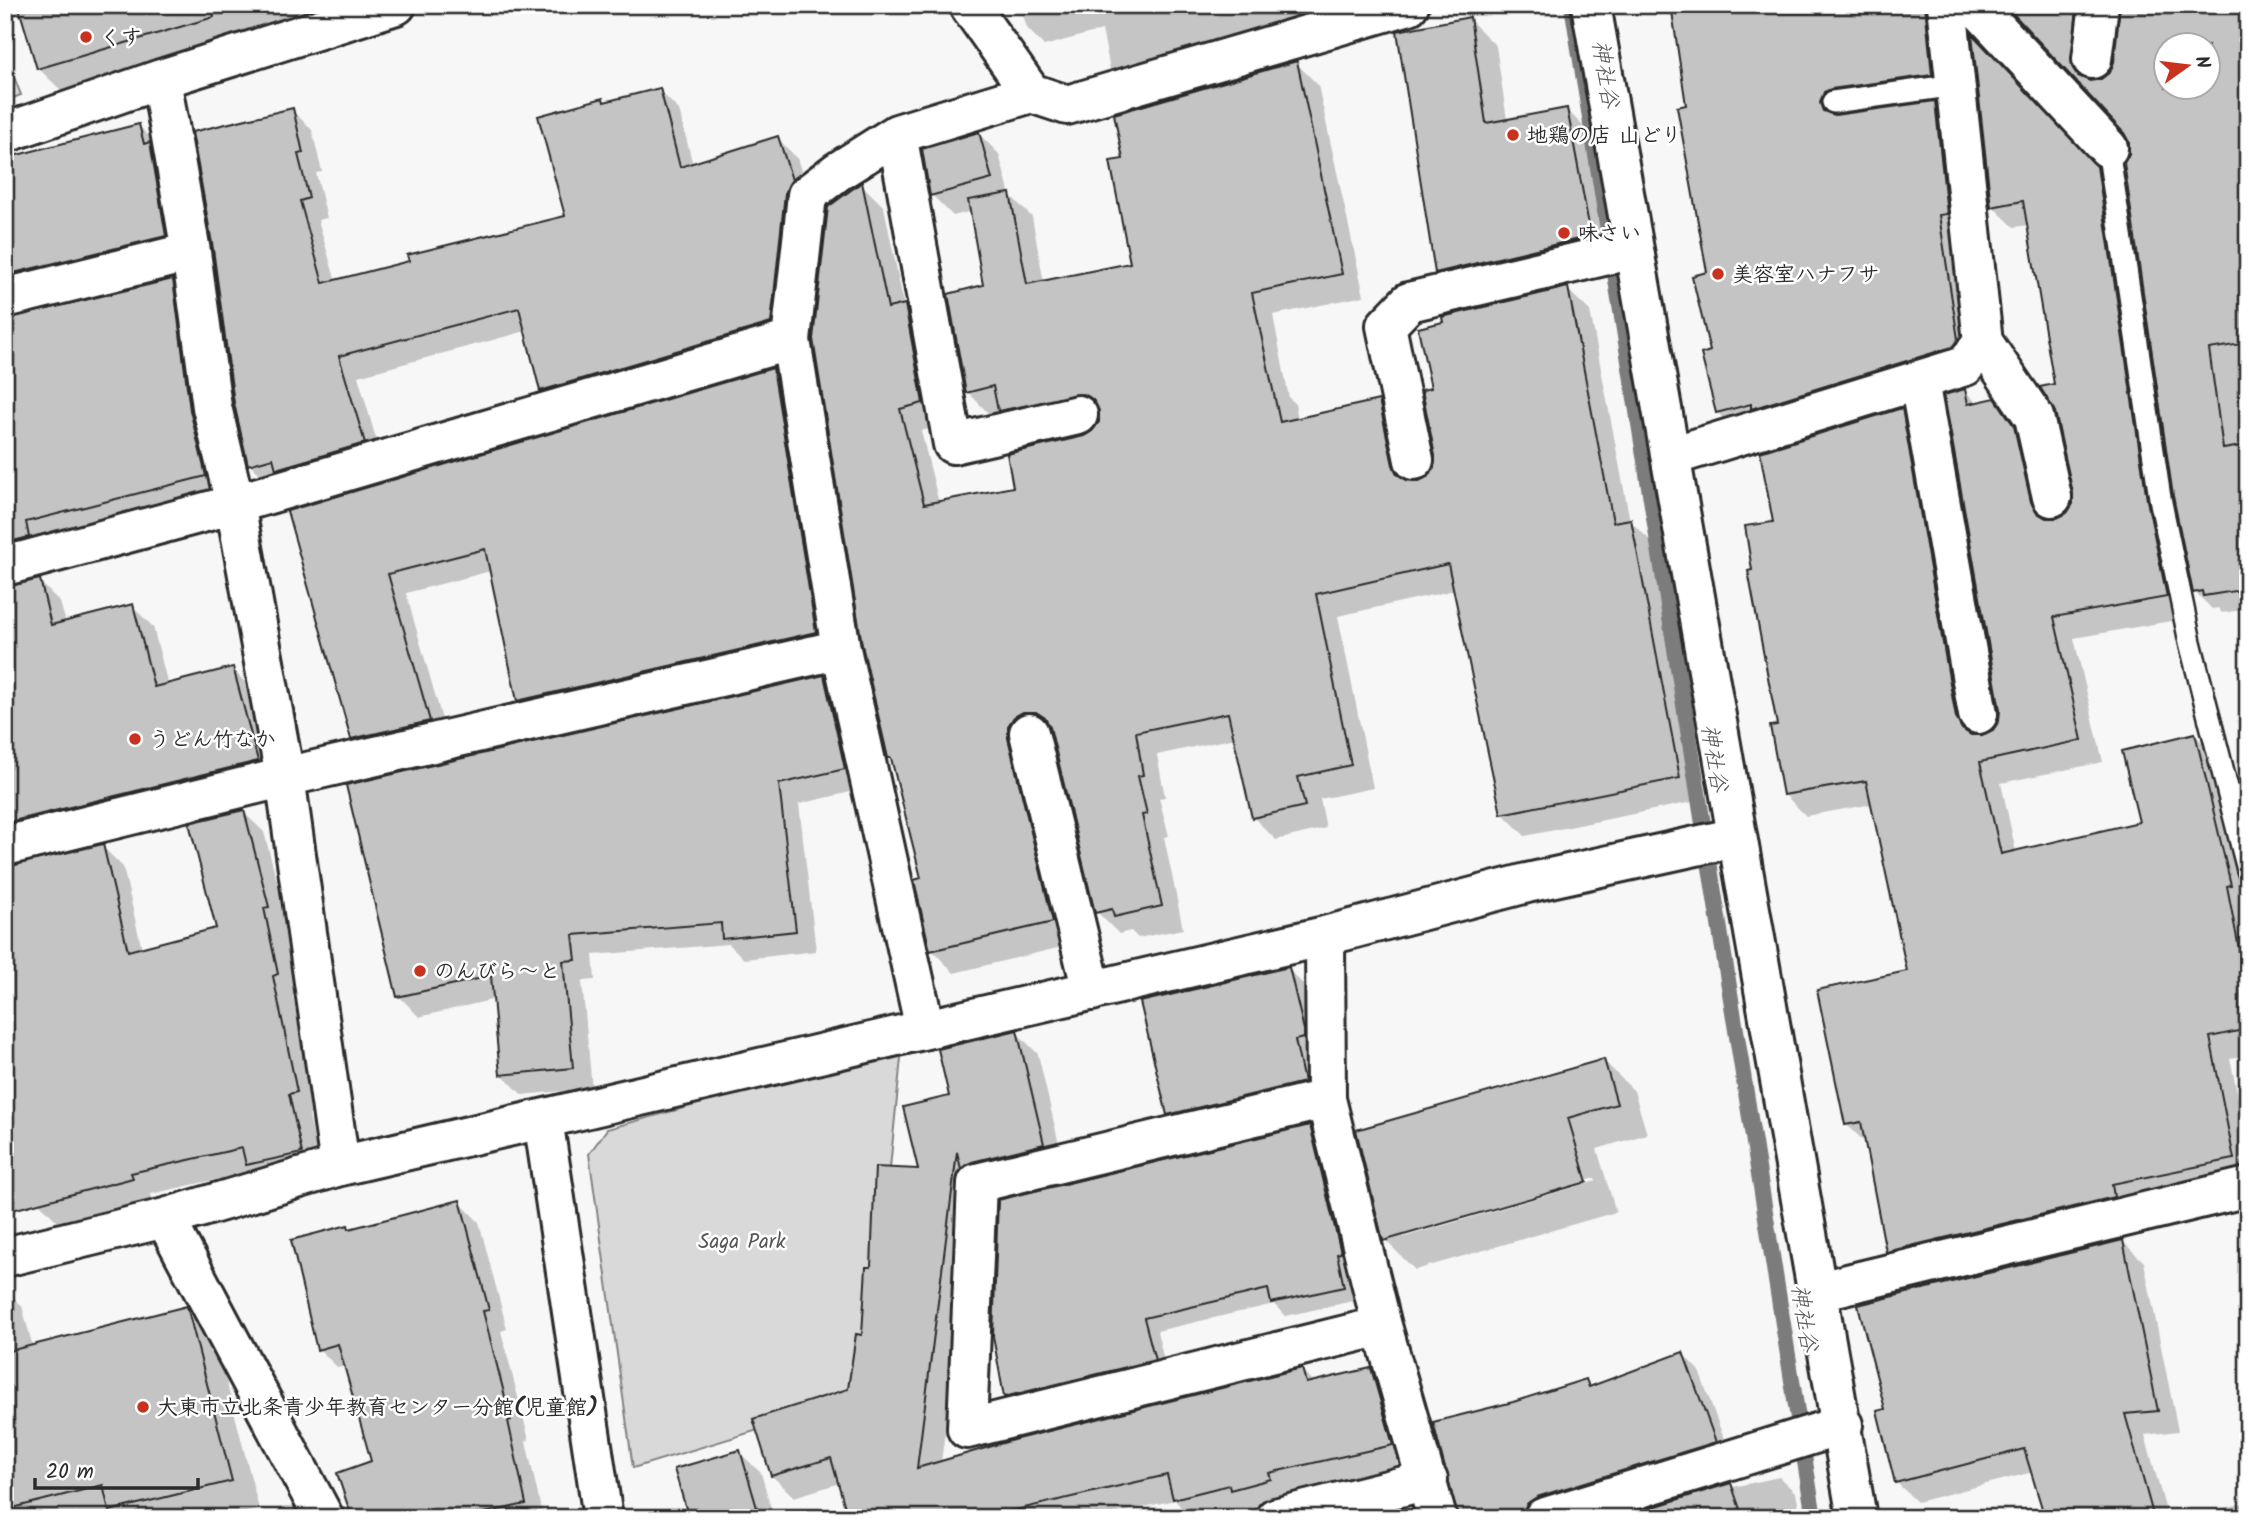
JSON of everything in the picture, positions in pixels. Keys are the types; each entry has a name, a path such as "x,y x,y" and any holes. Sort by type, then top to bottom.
{"street":[{"path":"5,132 161,79 396,5"},
{"path":"969,5 1031,93"},
{"path":"925,1029 841,649 791,340 807,195 837,172 897,134 1031,93 1068,105 1409,5"},
{"path":"1591,5 1843,1425 1857,1518"},
{"path":"1947,5 1983,342 2035,417 2052,497"},
{"path":"1975,5 2108,148"},
{"path":"2092,59 2099,5"},
{"path":"161,79 191,252 212,407 235,504 285,777 340,1166"},
{"path":"897,134 953,444 1079,415"},
{"path":"1414,460 1386,326 1409,302 1633,249"},
{"path":"5,298 191,252"},
{"path":"5,566 235,504 791,340"},
{"path":"1672,456 1965,366 1983,342"},
{"path":"1919,381 1978,714"},
{"path":"5,846 285,777 841,649"},
{"path":"1029,733 1093,991"},
{"path":"5,1257 165,1218 340,1166 1325,936 1527,883 1737,837"},
{"path":"1325,936 1326,1099 1382,1326 1437,1518"},
{"path":"1326,1099 977,1183 967,1429 1382,1326"},
{"path":"543,1119 603,1518"},
{"path":"1819,1291 2248,1187"},
{"path":"165,1218 324,1518"},
{"path":"1543,1518 1843,1425"},
{"path":"1275,1518 1428,1480"}],"lane":[{"path":"1833,102 1956,85"},
{"path":"2108,148 2160,498 2190,642 2248,870"}],"green space":[{"path":"5,54 21,95 5,101"},
{"name":"Saga Park","path":"902,1048 867,1397 633,1468 589,1154 607,1129"}],"building":[{"name":"くす","path":"18,5 212,5 214,17 37,69"},
{"path":"1671,5 1925,5 1932,75 1831,89 1824,92 1820,103 1823,111 1835,115 1935,101 1947,214 1939,215 1958,339 1952,347 1751,409 1751,404 1716,413 1701,354 1710,351 1692,276 1707,272 1677,107 1686,105"},
{"path":"2005,5 2077,5 2072,67 2078,76 2090,81 2101,79 2110,72 2114,62 2120,5 2248,5 2248,273 2241,273 2248,318 2248,343 2209,349 2223,449 2248,445 2248,589 2203,596 2202,591 2193,593 2173,496 2124,163 2129,154 2129,142 2124,133"},
{"path":"1470,17 1486,123 1567,108 1591,236 1435,273 1397,31"},
{"path":"1972,34 2097,166 2147,500 2167,597 2054,617 2082,740 1980,762 2001,854 2139,822 2122,751 2195,733 2231,885 2227,886 2248,996 2248,1029 2210,1037 2234,1159 2112,1184 2114,1197 1886,1252 1861,1122 1845,1125 1817,990 1907,971 1866,781 1783,795 1770,726 1777,725 1748,571 1752,570 1745,526 1773,522 1760,452 1902,408 1956,718 1962,729 1971,735 1982,735 1993,730 1999,721 2000,710 1944,395 1965,389 1968,404 1995,398 2014,426 2031,502 2036,512 2046,518 2057,518 2067,513 2073,504 2073,493 2055,412 2040,387 2054,384 2023,201 1991,207"},
{"path":"1297,61 1342,274 1252,293 1280,422 1379,400 1397,474 1407,480 1419,481 1429,476 1434,467 1435,456 1422,390 1431,388 1418,328 1443,322 1442,317 1568,287 1613,522 1631,519 1680,778 1501,814 1448,564 1316,594 1351,765 1298,777 1305,806 1252,818 1228,713 1136,732 1143,775 1138,776 1147,814 1142,815 1162,906 1114,917 1112,909 1095,913 1050,727 1045,718 1036,712 1023,712 1014,717 1008,726 1008,738 1053,922 930,951 914,880 921,878 891,758 888,758 862,645 813,339 828,207 862,182 888,308 905,304 923,403 900,409 924,504 1013,487 1007,454 1084,436 1099,422 1099,411 1093,400 1084,394 998,411 993,386 966,393 948,294 983,285 968,200 1010,193 1027,284 1130,263 1110,161 1123,159 1114,114"},
{"path":"660,88 680,167 778,136 792,180 785,193 771,323 540,391 519,308 339,356 365,443 276,469 273,458 248,465 234,403 213,249 192,132 293,108 303,153 298,154 309,198 300,201 323,283 409,261 407,255 565,216 538,116 603,98 604,102"},
{"path":"139,124 144,144 150,142 166,236 5,275 5,158"},
{"path":"979,132 992,179 930,196 922,149"},
{"path":"173,279 190,410 206,476 26,522 29,537 5,543 5,319"},
{"path":"773,368 816,632 517,701 485,549 388,574 430,721 351,739 287,511"},
{"path":"40,579 51,625 133,604 154,687 233,667 258,761 5,823 5,587"},
{"path":"824,675 845,769 779,784 796,931 722,939 721,923 573,935 576,960 563,961 573,1068 500,1075 491,976 397,997 346,785"},
{"path":"244,810 269,907 264,908 278,974 273,976 297,1092 289,1094 302,1153 246,1165 242,1148 131,1173 133,1178 5,1212 5,867 103,844 128,951 216,928 189,823"},
{"path":"1289,967 1304,1030 1304,1038 1295,1040 1304,1082 1167,1115 1140,1002"},
{"path":"1017,1030 1044,1144 972,1162 961,1169 957,1152 917,1468 1013,1440 1302,1368 1306,1383 1371,1368 1393,1445 1269,1473 1271,1479 1230,1490 1229,1485 1173,1499 1167,1475 981,1518 848,1518 831,1458 771,1476 753,1419 848,1389 856,1334 862,1335 866,1267 871,1267 875,1167 918,1169 903,1107 949,1096 938,1049"},
{"path":"1604,1059 1617,1104 1568,1118 1587,1182 1383,1241 1356,1130"},
{"path":"1310,1125 1341,1253 1337,1254 1344,1287 1271,1303 1268,1289 1144,1318 1155,1360 1004,1397 993,1336 998,1200"},
{"path":"460,1200 489,1310 483,1311 511,1420 508,1421 526,1504 460,1518 352,1518 337,1473 371,1461 338,1344 317,1350 291,1240 348,1225 349,1229"},
{"path":"2123,1240 2158,1411 2125,1414 2154,1518 2045,1518 2024,1449 1895,1483 1877,1411 1885,1409 1858,1305"},
{"path":"187,1306 232,1481 109,1511 103,1485 5,1510 5,1352"},
{"path":"1683,1352 1716,1442 1537,1497 1527,1504 1522,1518 1458,1518 1433,1422 1513,1402 1586,1379 1589,1387"},
{"path":"740,1450 760,1518 689,1518 674,1469"},
{"path":"1731,1483 1743,1518 1618,1518"}],"waterway":[{"name":"神社谷","path":"1572,5 1814,1518"}],"place":[{"name":"くす","path":"86,37"},
{"name":"地鶏の店 山どり","path":"1513,135"},
{"name":"味さい","path":"1564,233"},
{"name":"美容室ハナフサ","path":"1718,274"},
{"name":"うどん竹なか","path":"135,739"},
{"name":"のんびら～と","path":"420,971"},
{"name":"大東市立北条青少年教育センター分館(児童館)","path":"143,1407"}]}
